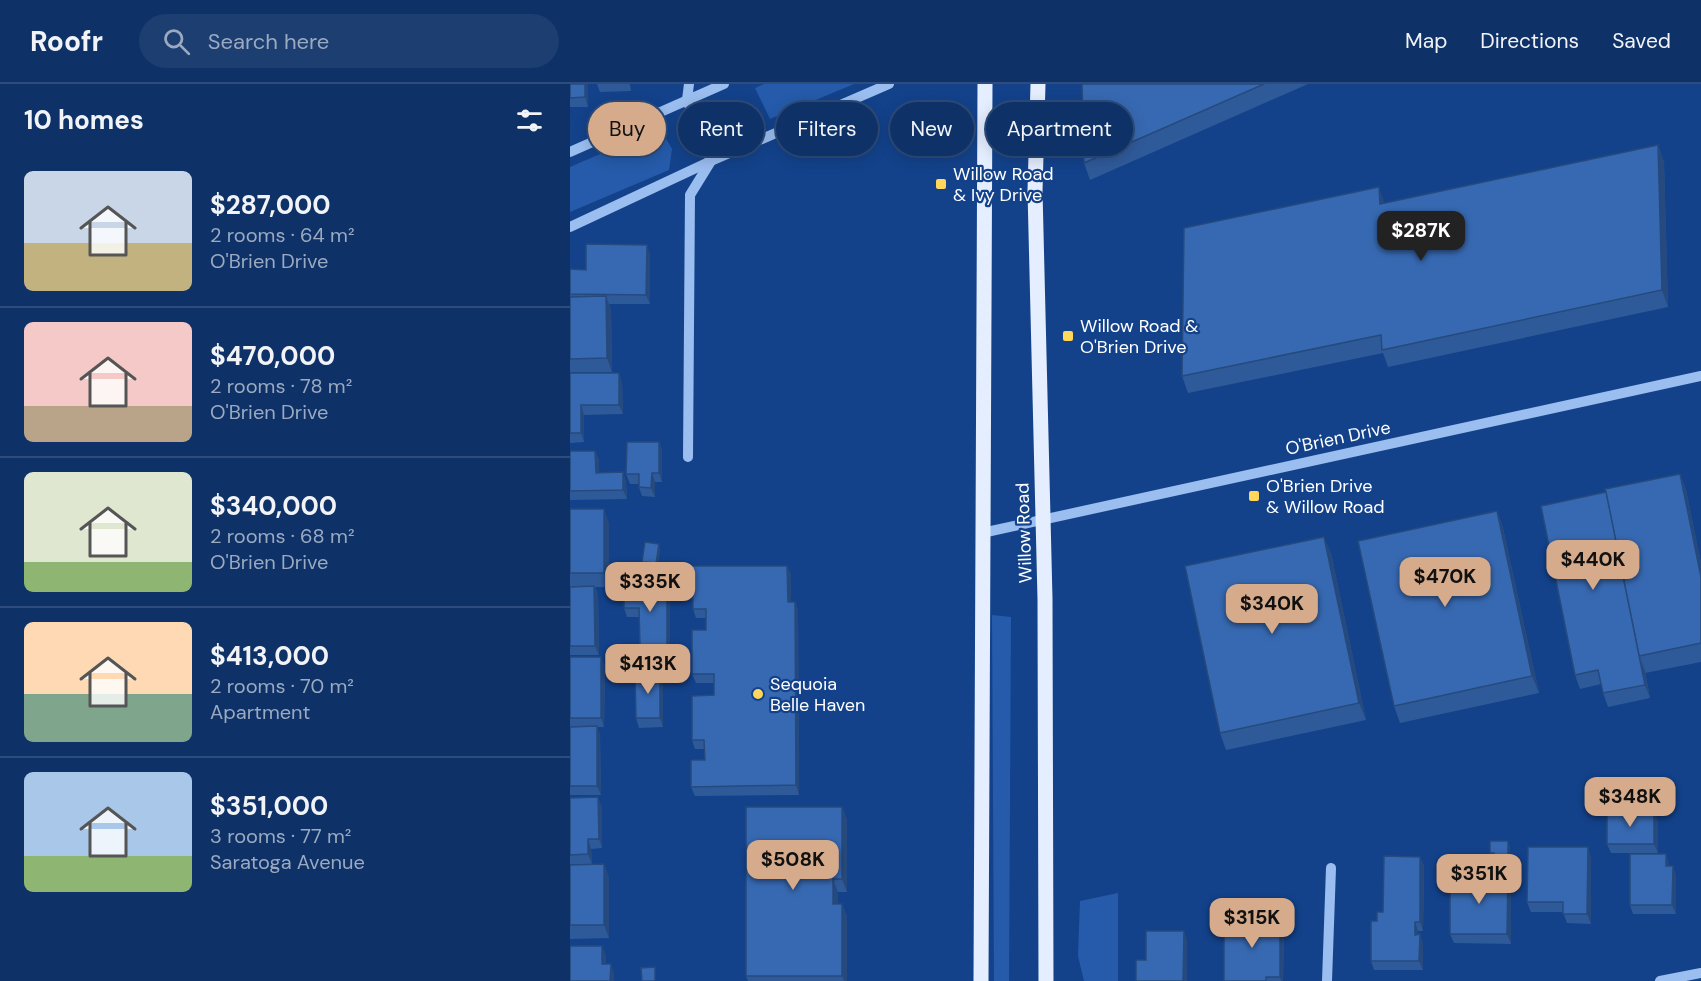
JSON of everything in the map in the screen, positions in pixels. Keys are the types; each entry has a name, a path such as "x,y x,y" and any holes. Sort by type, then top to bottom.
{"main road":[{"path":"981,981 985,84"},
{"name":"Willow Road","path":"1038,84 1035,191 1042,518 1046,981"}],"street":[{"path":"689,84 687,100 711,161"},
{"path":"570,152 724,84"},
{"path":"570,227 711,161 889,84"},
{"path":"688,457 690,195 711,161"},
{"name":"O'Brien Drive","path":"982,533 1042,518 1701,376"},
{"path":"1327,981 1331,868"},
{"path":"1660,981 1701,973"}],"shaded area":[{"path":"764,84 854,84 811,102 776,102 776,116 770,119 764,102 762,102 755,88"},
{"path":"666,138 672,149 669,170 570,212 570,167 595,156 666,156"},
{"path":"992,615 1011,617 1009,981 994,981"},
{"path":"1118,893 1118,981 1084,981 1078,956 1080,901"}],"building":[{"path":"570,84 585,84 585,97 570,98"},
{"path":"1082,84 1264,84 1133,141 1133,102 1082,102"},
{"path":"1658,145 1662,290 1382,350 1381,335 1182,376 1184,228 1379,187 1380,204"},
{"path":"1084,156 1100,156 1084,163"},
{"path":"586,244 647,245 646,295 570,294 570,269 586,270"},
{"path":"606,296 607,358 570,359 570,297"},
{"path":"570,373 619,373 619,405 581,405 581,433 570,433"},
{"path":"627,442 659,442 659,473 652,473 651,488 639,487 639,474 626,474"},
{"path":"570,451 595,451 596,473 623,472 623,490 570,491"},
{"path":"1680,474 1701,577 1701,643 1639,656 1605,489"},
{"path":"1606,492 1645,685 1603,693 1598,670 1575,675 1541,506"},
{"path":"570,509 604,509 604,573 570,573"},
{"path":"1497,511 1532,676 1394,706 1358,541"},
{"path":"1324,537 1359,703 1220,733 1185,566"},
{"path":"645,542 659,544 656,563 642,562"},
{"name":"Sequoia Belle Haven","path":"692,566 787,566 788,602 795,602 796,785 691,787 691,760 705,760 704,740 692,740 692,696 714,695 714,674 692,674 692,630 706,630 706,609 693,609"},
{"path":"667,585 667,647 640,647 639,608 624,608 624,586"},
{"path":"594,586 595,646 570,646 570,587"},
{"path":"570,657 601,657 601,718 570,718"},
{"path":"635,672 660,672 660,718 636,718"},
{"path":"597,726 597,786 570,786 570,727"},
{"path":"598,797 599,839 588,839 588,854 570,855 570,798"},
{"path":"746,807 842,807 842,879 833,879 833,904 842,904 842,976 746,976"},
{"path":"1607,812 1654,813 1654,844 1607,844"},
{"path":"1490,841 1508,841 1508,860 1494,860 1494,853 1490,853"},
{"path":"1528,847 1588,847 1587,914 1563,914 1563,902 1527,902"},
{"path":"1630,854 1666,854 1666,866 1673,866 1672,905 1630,905"},
{"path":"1384,856 1420,857 1420,922 1415,922 1415,935 1420,934 1419,961 1371,961 1371,921 1377,921 1377,912 1383,912"},
{"path":"604,864 604,925 570,925 570,865"},
{"path":"1454,875 1508,875 1507,934 1450,934 1450,883 1454,883"},
{"path":"1224,917 1280,918 1280,977 1266,977 1266,981 1224,981"},
{"path":"1146,931 1184,931 1183,981 1136,981 1136,960 1146,960"},
{"path":"570,946 602,946 602,964 611,964 610,981 570,981"},
{"path":"655,967 655,981 642,981 641,968"}],"place":[{"name":"Willow Road & Ivy Drive","path":"941,184"},
{"name":"Willow Road & O'Brien Drive","path":"1068,336"},
{"name":"O'Brien Drive & Willow Road","path":"1254,496"},
{"name":"Sequoia Belle Haven","path":"758,694"}]}
